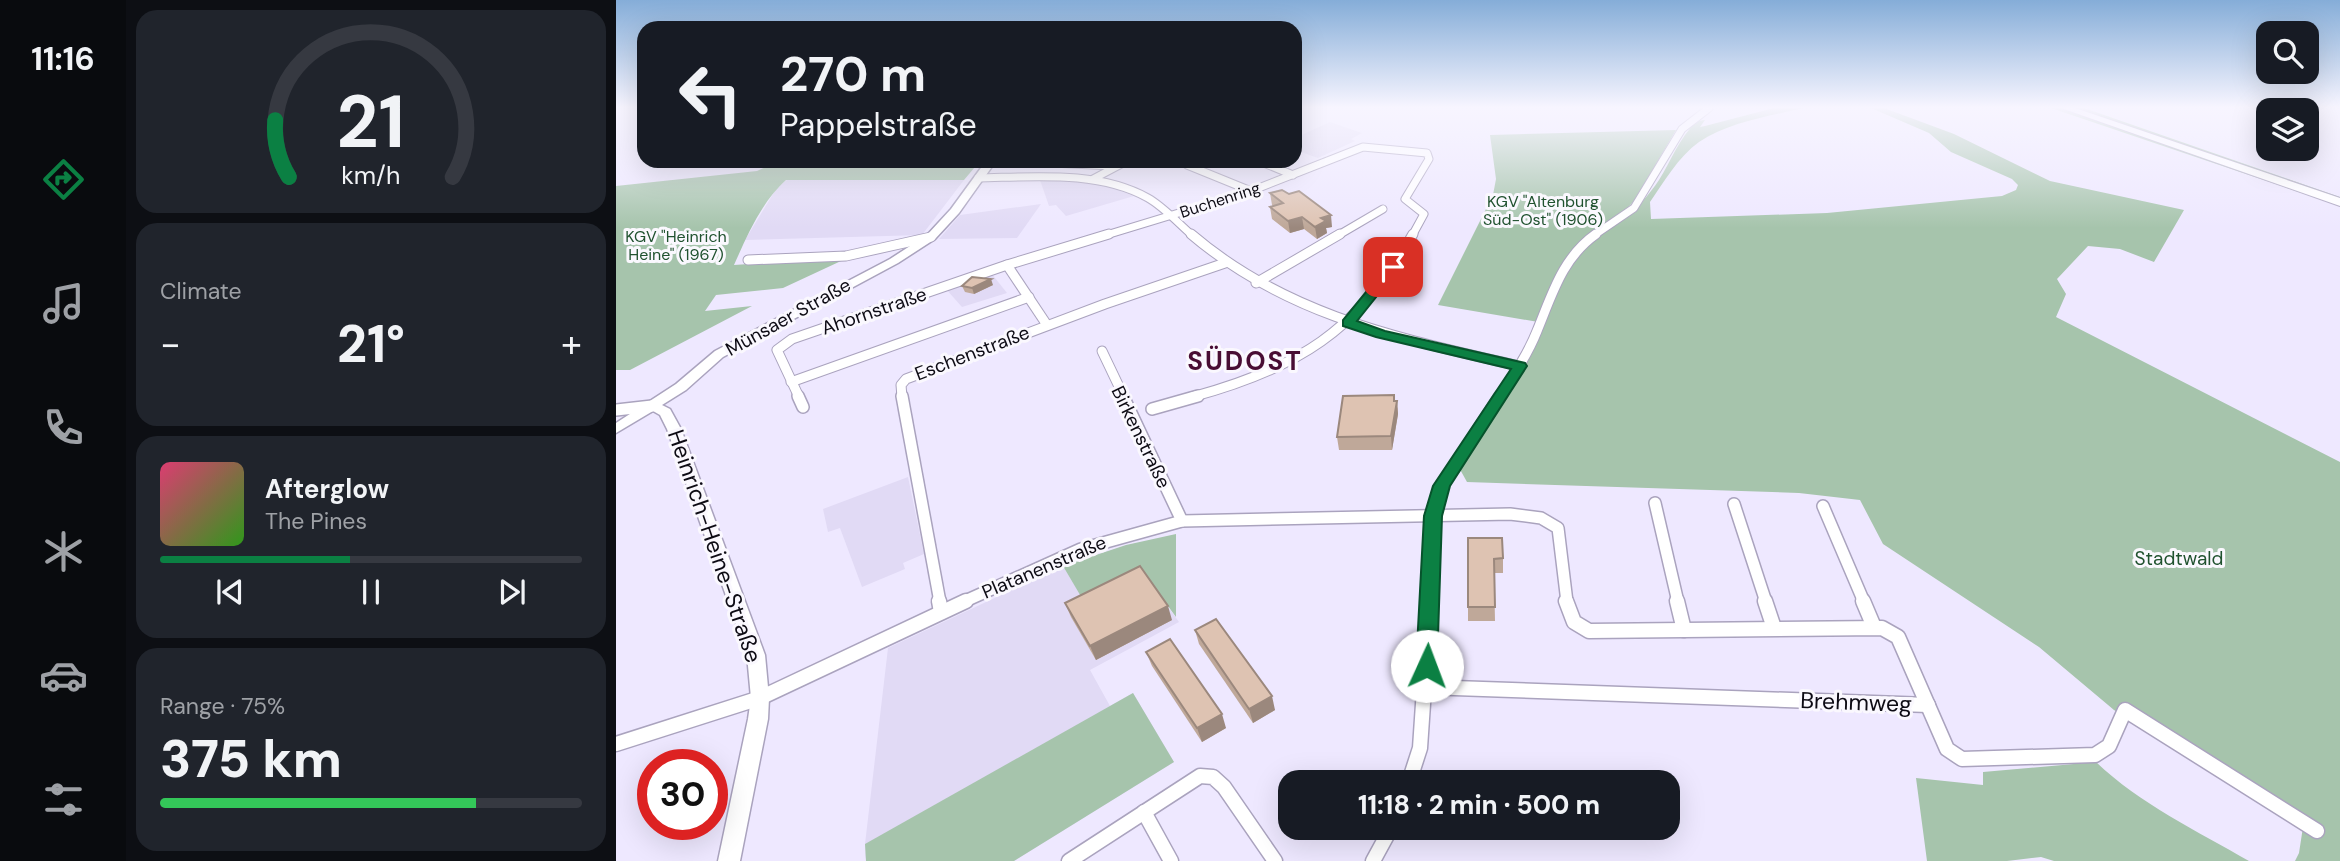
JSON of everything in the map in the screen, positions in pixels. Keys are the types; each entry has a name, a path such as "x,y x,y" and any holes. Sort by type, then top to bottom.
{"highway":[{"path":"2183,148 2340,202"}],"street":[{"name":"Buchenring","path":"1172,215 1251,191 1360,148"},
{"name":"Buchenring","path":"1348,323 1406,249 1424,214 1405,199 1429,156 1416,150 1384,148"},
{"path":"1413,770 1420,748 1426,687 1433,516 1442,486 1453,464 1520,366 1537,332 1553,286 1564,268 1589,239 1634,208 1672,148"},
{"name":"Münsaer Straße","path":"616,429 652,406 719,354 894,261 931,237 955,211 985,168"},
{"path":"1093,179 1111,168"},
{"path":"1194,168 1251,191"},
{"path":"1276,168 1293,175"},
{"path":"978,178 1063,176 1093,179 1149,198 1225,263 1256,283 1348,323 1381,334 1520,366"},
{"path":"1256,283 1383,209"},
{"name":"Ahornstraße","path":"803,407 777,351 792,340 1007,265 1172,215"},
{"name":"Münsaer Straße","path":"748,260 846,256 931,237"},
{"name":"Eschenstraße","path":"941,612 936,572 905,422 901,385 906,379 1047,325 1225,263"},
{"path":"1007,265 1047,325"},
{"name":"Ahornstraße","path":"791,382 1029,298"},
{"name":"Birkenstraße","path":"1152,409 1270,373 1307,355 1348,323"},
{"name":"Birkenstraße","path":"1102,351 1182,521"},
{"path":"616,410 652,406"},
{"name":"Heinrich-Heine-Straße","path":"652,406 668,416 716,540 756,655 760,698 727,860"},
{"path":"1655,503 1684,630 1874,627 1891,631 1898,637 1928,705"},
{"path":"1734,504 1774,628"},
{"path":"1823,506 1874,627"},
{"name":"Platanenstraße","path":"616,744 760,698 1081,549 1182,521 1309,516 1510,514 1548,520 1558,528 1567,606 1570,617 1578,628 1589,631 1684,630"},
{"name":"Brehmweg","path":"1426,687 1928,705 1947,750 1962,759 2095,755 2109,746 2124,710 2318,831"},
{"path":"1069,861 1200,776 1213,777 1224,787 1275,861"},
{"path":"1144,813 1171,861"},
{"path":"1373,861 1384,840"}],"shaded area":[{"path":"1302,148 1339,148 1318,158 1302,152"},
{"path":"1073,179 1134,196 1066,216 1056,205 1049,206 1040,180"},
{"path":"787,180 964,180 922,235 745,240 776,189"},
{"path":"1041,204 1017,238 939,239 960,215"},
{"path":"991,273 1007,293 962,307 946,289"},
{"path":"908,477 924,554 903,563 905,569 862,587 840,528 828,532 823,509"},
{"path":"1063,566 1087,605 1146,576 1179,622 1090,670 1110,706 1133,693 1174,762 1014,861 866,861 865,844 888,648"}],"green space":[{"name":"Stadtwald","path":"1492,148 1665,148 1635,200 1620,216 1622,220 1651,191 1677,148 1691,148 1650,202 1651,219 1827,213 2002,196 2016,190 2018,185 2012,179 1947,148 1983,148 2050,181 2184,210 2154,262 2120,249 2088,246 2057,279 2066,294 2056,317 2340,462 2340,861 2295,861 2303,827 2114,710 2039,647 1883,544 1860,500 1799,493 1467,482 1457,464 1512,391 1544,323 1438,305 1493,195 1496,179"},
{"path":"2169,148 2200,148 2340,197 2340,206"},
{"name":"KGV \"Heinrich Heine\" (1967)","path":"764,168 974,168 964,180 786,180 762,208 734,265 844,258 783,288 716,295 705,311 752,306 630,370 616,370 616,186 757,171"},
{"path":"1176,534 1176,617 1146,576 1086,605 1063,566 1126,545"},
{"path":"1133,693 1174,762 1014,861 866,861 865,844"},
{"path":"2096,762 2150,804 2249,861 2054,861 2041,857 2007,861 1927,861 1916,778 1983,785 1983,772"}],"building":[{"path":"1282,190 1289,194 1299,191 1331,215 1321,218 1326,221 1315,227 1302,217 1288,221 1270,207 1283,203 1270,193"},
{"path":"972,277 991,279 972,288 962,286"},
{"path":"1394,395 1394,401 1397,401 1391,436 1337,437 1343,396"},
{"path":"1468,538 1502,538 1503,558 1494,559 1495,607 1468,607"},
{"path":"1140,566 1168,606 1090,646 1065,603"},
{"path":"1216,619 1272,696 1249,709 1195,630"},
{"path":"1170,639 1222,714 1197,728 1146,652"}],"district":[{"name":"SÜDOST","path":"1245,361"}],"route":[{"path":"1393,267 1348,323 1381,334 1520,366 1453,464 1442,486 1433,516 1427,666"}],"park label":[{"name":"KGV \"Altenburg Süd-Ost\" (1906)","path":"1543,210"}]}
